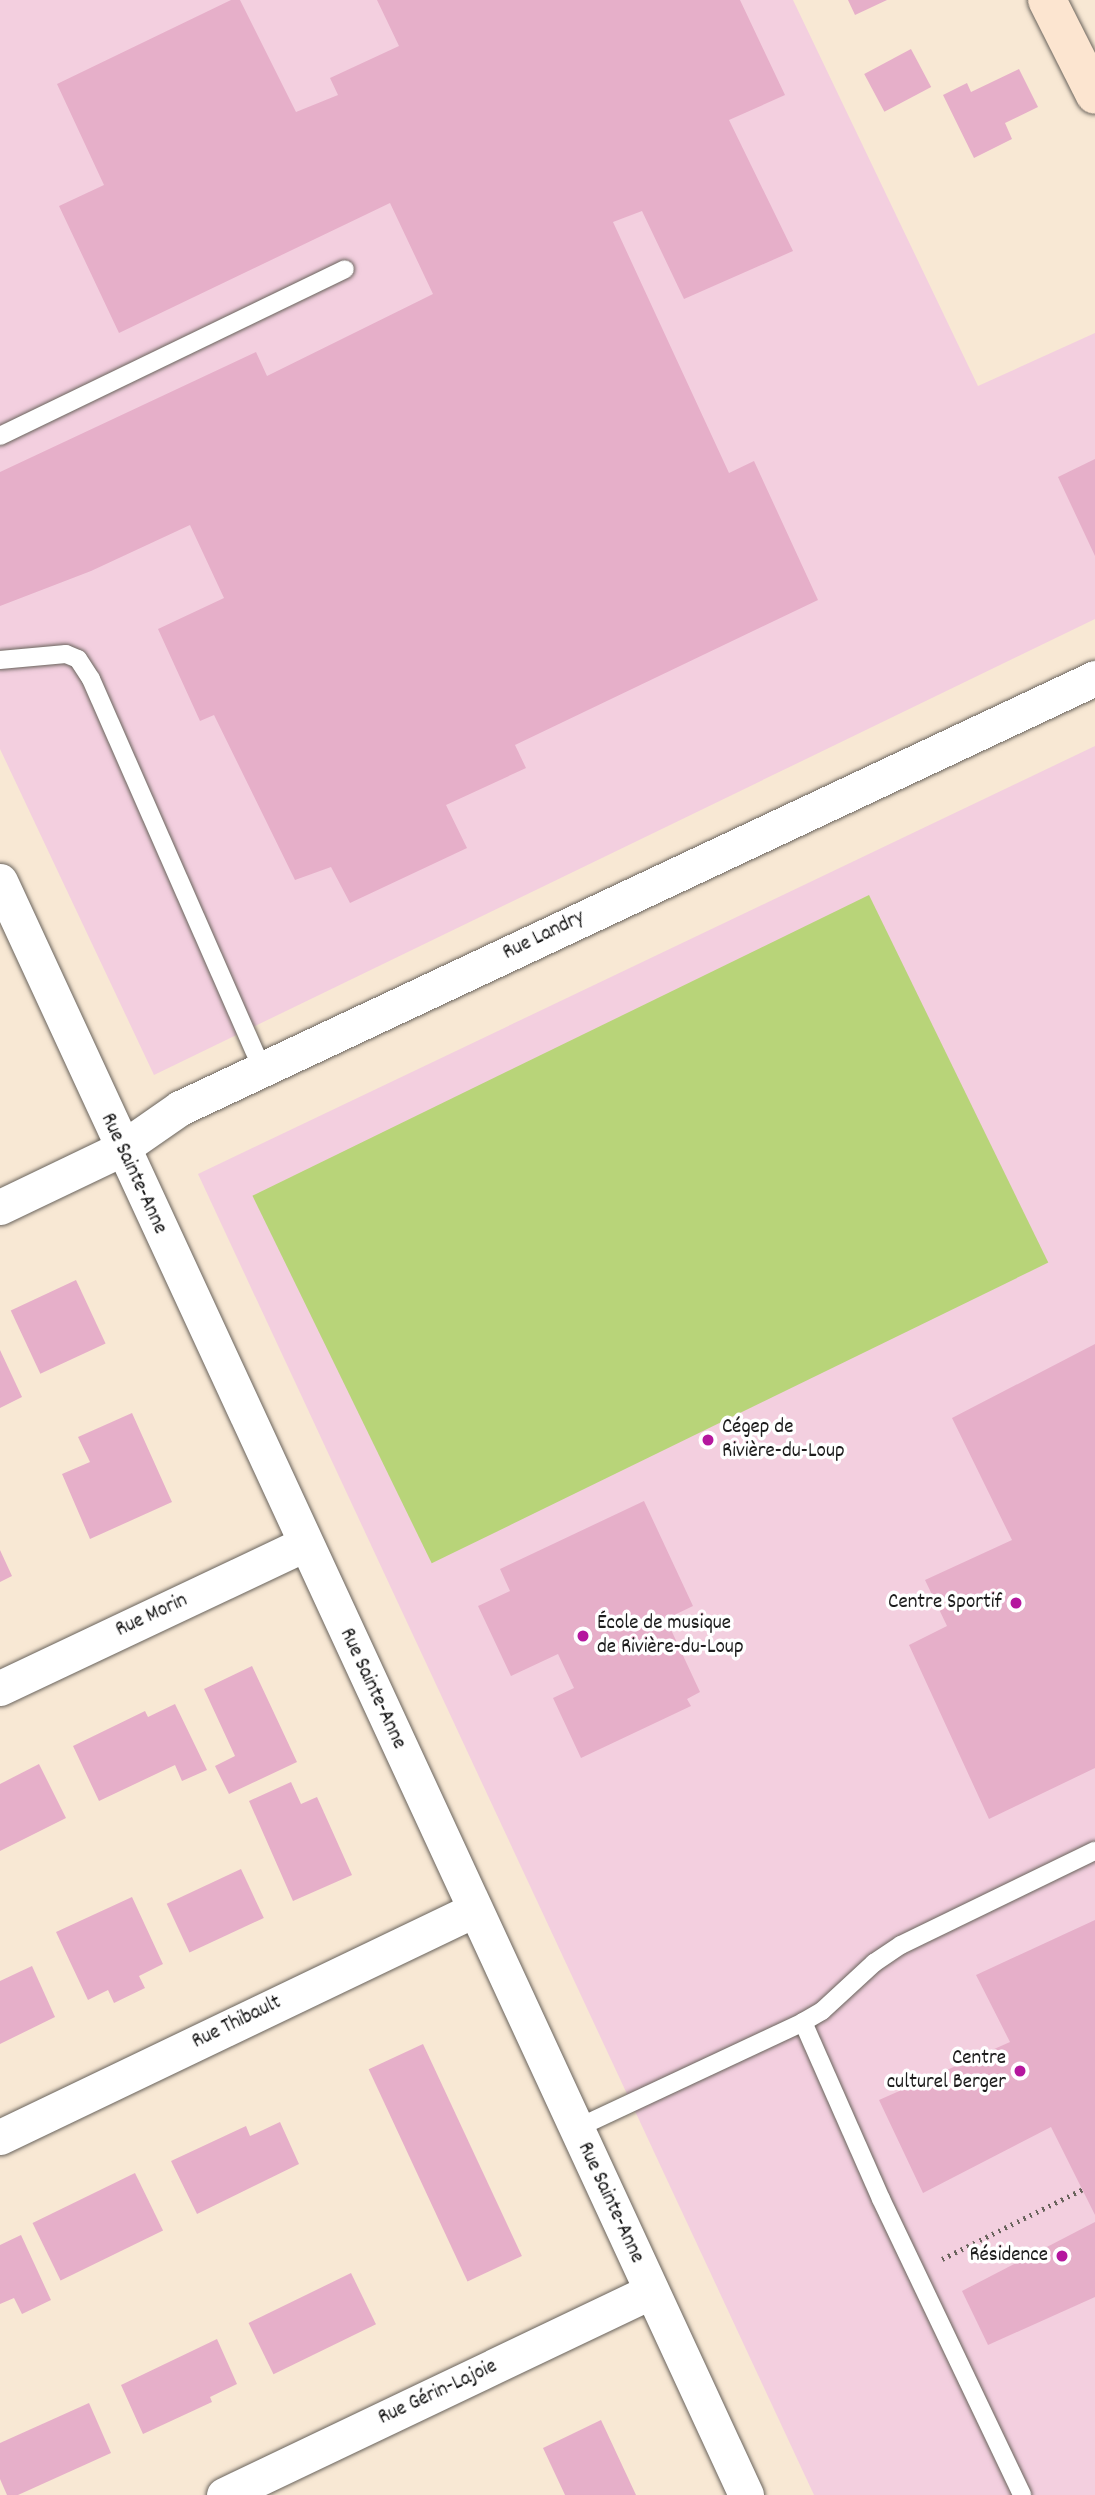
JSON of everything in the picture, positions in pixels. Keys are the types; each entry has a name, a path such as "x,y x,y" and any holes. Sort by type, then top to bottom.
{"street":[{"path":"1047,0 1095,95"},
{"name":"Rue Landry","path":"0,1207 121,1149 180,1108 1095,678"},
{"name":"Rue Sainte-Anne","path":"0,881 121,1149 746,2495"},
{"name":"Rue Morin","path":"0,1688 304,1544"},
{"name":"Rue Thibault","path":"0,2137 474,1910"},
{"name":"Rue Gérin-Lajoie","path":"224,2495 651,2291"}],"lane":[{"path":"0,436 345,269"},
{"path":"0,660 66,654 78,660 91,679 263,1071"},
{"path":"575,2129 803,2022 822,2011 874,1963 901,1945 1095,1852"},
{"path":"803,2022 916,2272 1022,2495"}],"path":[{"path":"916,2272 1083,2189"}],"shaded area":[{"path":"0,0 793,0 978,386 1095,333 1095,619 154,1075 0,749"},
{"name":"Cégep de Rivière-du-Loup","path":"1095,746 1095,2495 814,2495 198,1174"}],"green space":[{"path":"869,895 1048,1263 432,1563 252,1196"}],"building":[{"path":"231,0 240,0 296,112 338,95 330,78 399,46 377,0 740,0 785,95 729,120 793,251 684,299 642,211 613,222 729,473 754,461 818,600 515,745 526,768 446,805 467,848 350,903 331,867 295,880 214,715 200,721 158,629 224,598 190,525 91,571 0,606 0,472 256,352 267,376 433,294 390,203 119,333 59,206 104,185 57,84"},
{"path":"848,0 887,0 855,15"},
{"path":"911,49 931,87 884,112 864,74"},
{"path":"1019,69 1038,107 1005,123 1012,139 974,158 943,95 967,83 971,92"},
{"path":"1095,459 1095,556 1058,477"},
{"path":"76,1280 106,1343 40,1374 11,1310"},
{"name":"Centre Sportif","path":"1095,1344 1095,1768 989,1819 909,1645 947,1626 925,1580 1012,1540 952,1418"},
{"path":"0,1350 22,1397 0,1408"},
{"path":"132,1413 172,1502 90,1539 62,1474 90,1462 78,1437"},
{"name":"École de musique de Rivière-du-Loup","path":"644,1501 693,1606 666,1619 700,1692 687,1699 691,1706 581,1758 553,1698 574,1688 558,1654 511,1676 478,1606 510,1591 500,1569"},
{"path":"0,1550 12,1576 0,1582"},
{"path":"252,1666 297,1762 229,1794 215,1766 235,1756 204,1689"},
{"path":"175,1704 207,1770 182,1781 175,1765 99,1801 73,1746 145,1711 148,1717"},
{"path":"39,1764 66,1818 0,1851 0,1784"},
{"path":"291,1782 301,1804 317,1797 352,1875 293,1901 249,1801"},
{"path":"241,1869 264,1918 190,1953 167,1904"},
{"path":"132,1897 163,1964 139,1976 145,1988 114,2003 108,1990 88,2000 56,1932"},
{"name":"Centre culturel Berger","path":"1095,1920 1095,2215 1051,2127 923,2193 879,2100 1010,2042 976,1975"},
{"path":"32,1966 55,2017 0,2044 0,1981"},
{"path":"423,2044 522,2256 468,2281 369,2069"},
{"path":"280,2122 299,2164 197,2214 171,2161 246,2126 250,2136"},
{"path":"135,2173 163,2231 61,2280 33,2223"},
{"name":"Résidence","path":"1095,2222 1095,2297 988,2345 962,2291"},
{"path":"21,2235 51,2300 22,2314 14,2298 0,2304 0,2245"},
{"path":"351,2273 376,2324 274,2374 249,2323"},
{"path":"217,2339 237,2384 210,2397 212,2402 143,2434 121,2385"},
{"path":"89,2403 111,2453 18,2495 7,2495 0,2479 0,2443"},
{"path":"601,2420 636,2495 565,2495 543,2448"}],"place":[{"name":"Cégep de Rivière-du-Loup","path":"708,1440"},
{"name":"Centre Sportif","path":"1016,1603"},
{"name":"École de musique de Rivière-du-Loup","path":"583,1636"},
{"name":"Centre culturel Berger","path":"1020,2071"},
{"name":"Résidence","path":"1062,2256"}]}
